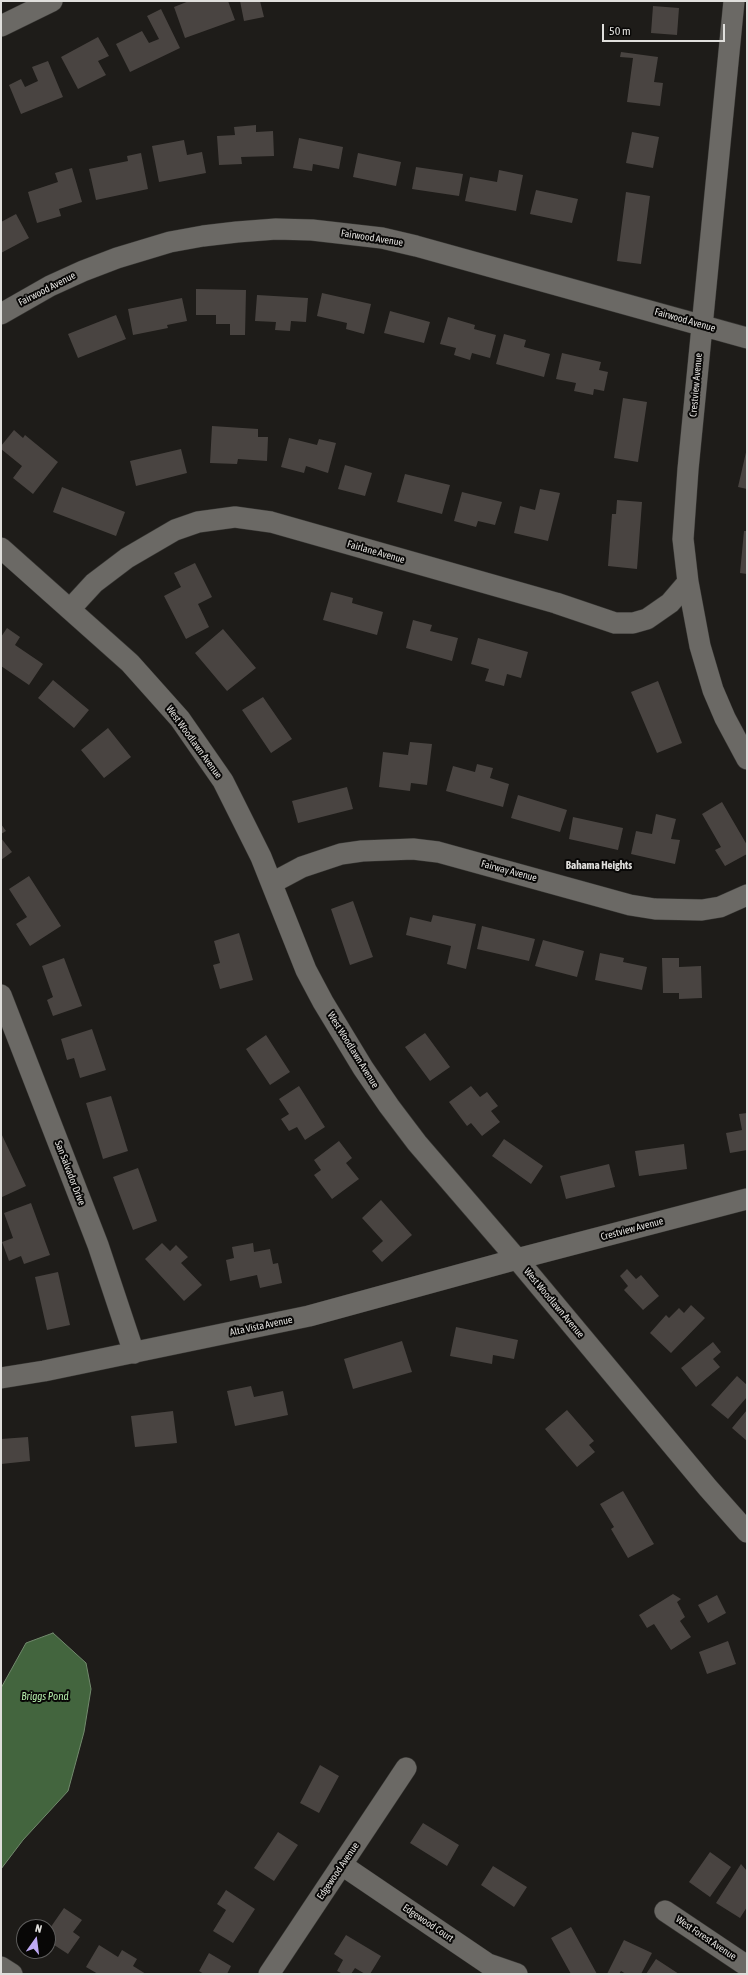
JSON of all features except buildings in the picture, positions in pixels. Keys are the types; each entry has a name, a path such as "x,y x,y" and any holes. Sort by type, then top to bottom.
{"street":[{"path":"1,26 52,1"},
{"name":"Crestview Avenue","path":"734,1 688,469 683,539 688,582 700,646 714,690 725,718 747,759"},
{"name":"Fairwood Avenue","path":"1,314 50,286 117,258 170,242 237,232 290,230 347,233 416,246 747,338"},
{"name":"Fairlane Avenue","path":"71,608 94,584 127,558 175,530 198,522 234,518 271,522 556,602 615,623 633,623 647,619 659,612 675,598 688,582"},
{"name":"West Woodlawn Avenue","path":"1,548 71,608 130,663 180,720 223,782 261,857 306,970 323,1002 363,1068 417,1143 517,1259 708,1488 747,1532"},
{"name":"Fairway Avenue","path":"272,883 302,867 341,854 368,850 413,849 438,852 630,905 655,910 702,910 720,907 747,895"},
{"name":"San Salvador Drive","path":"1,995 93,1231 134,1353"},
{"name":"Crestview Avenue","path":"517,1259 747,1199"},
{"name":"Alta Vista Avenue","path":"1,1378 134,1353 309,1316 517,1259"},
{"name":"Edgewood Avenue","path":"269,1974 406,1768"},
{"name":"Edgewood Court","path":"342,1866 488,1964 517,1974"},
{"name":"West Forest Avenue","path":"665,1911 747,1966"},
{"path":"1,1967 12,1974"}],"water":[{"name":"Briggs Pond","path":"53,1633 86,1663 91,1689 84,1732 68,1791 23,1840 1,1869 1,1688 26,1643"}],"district":[{"name":"Bahama Heights","path":"599,866"}]}
